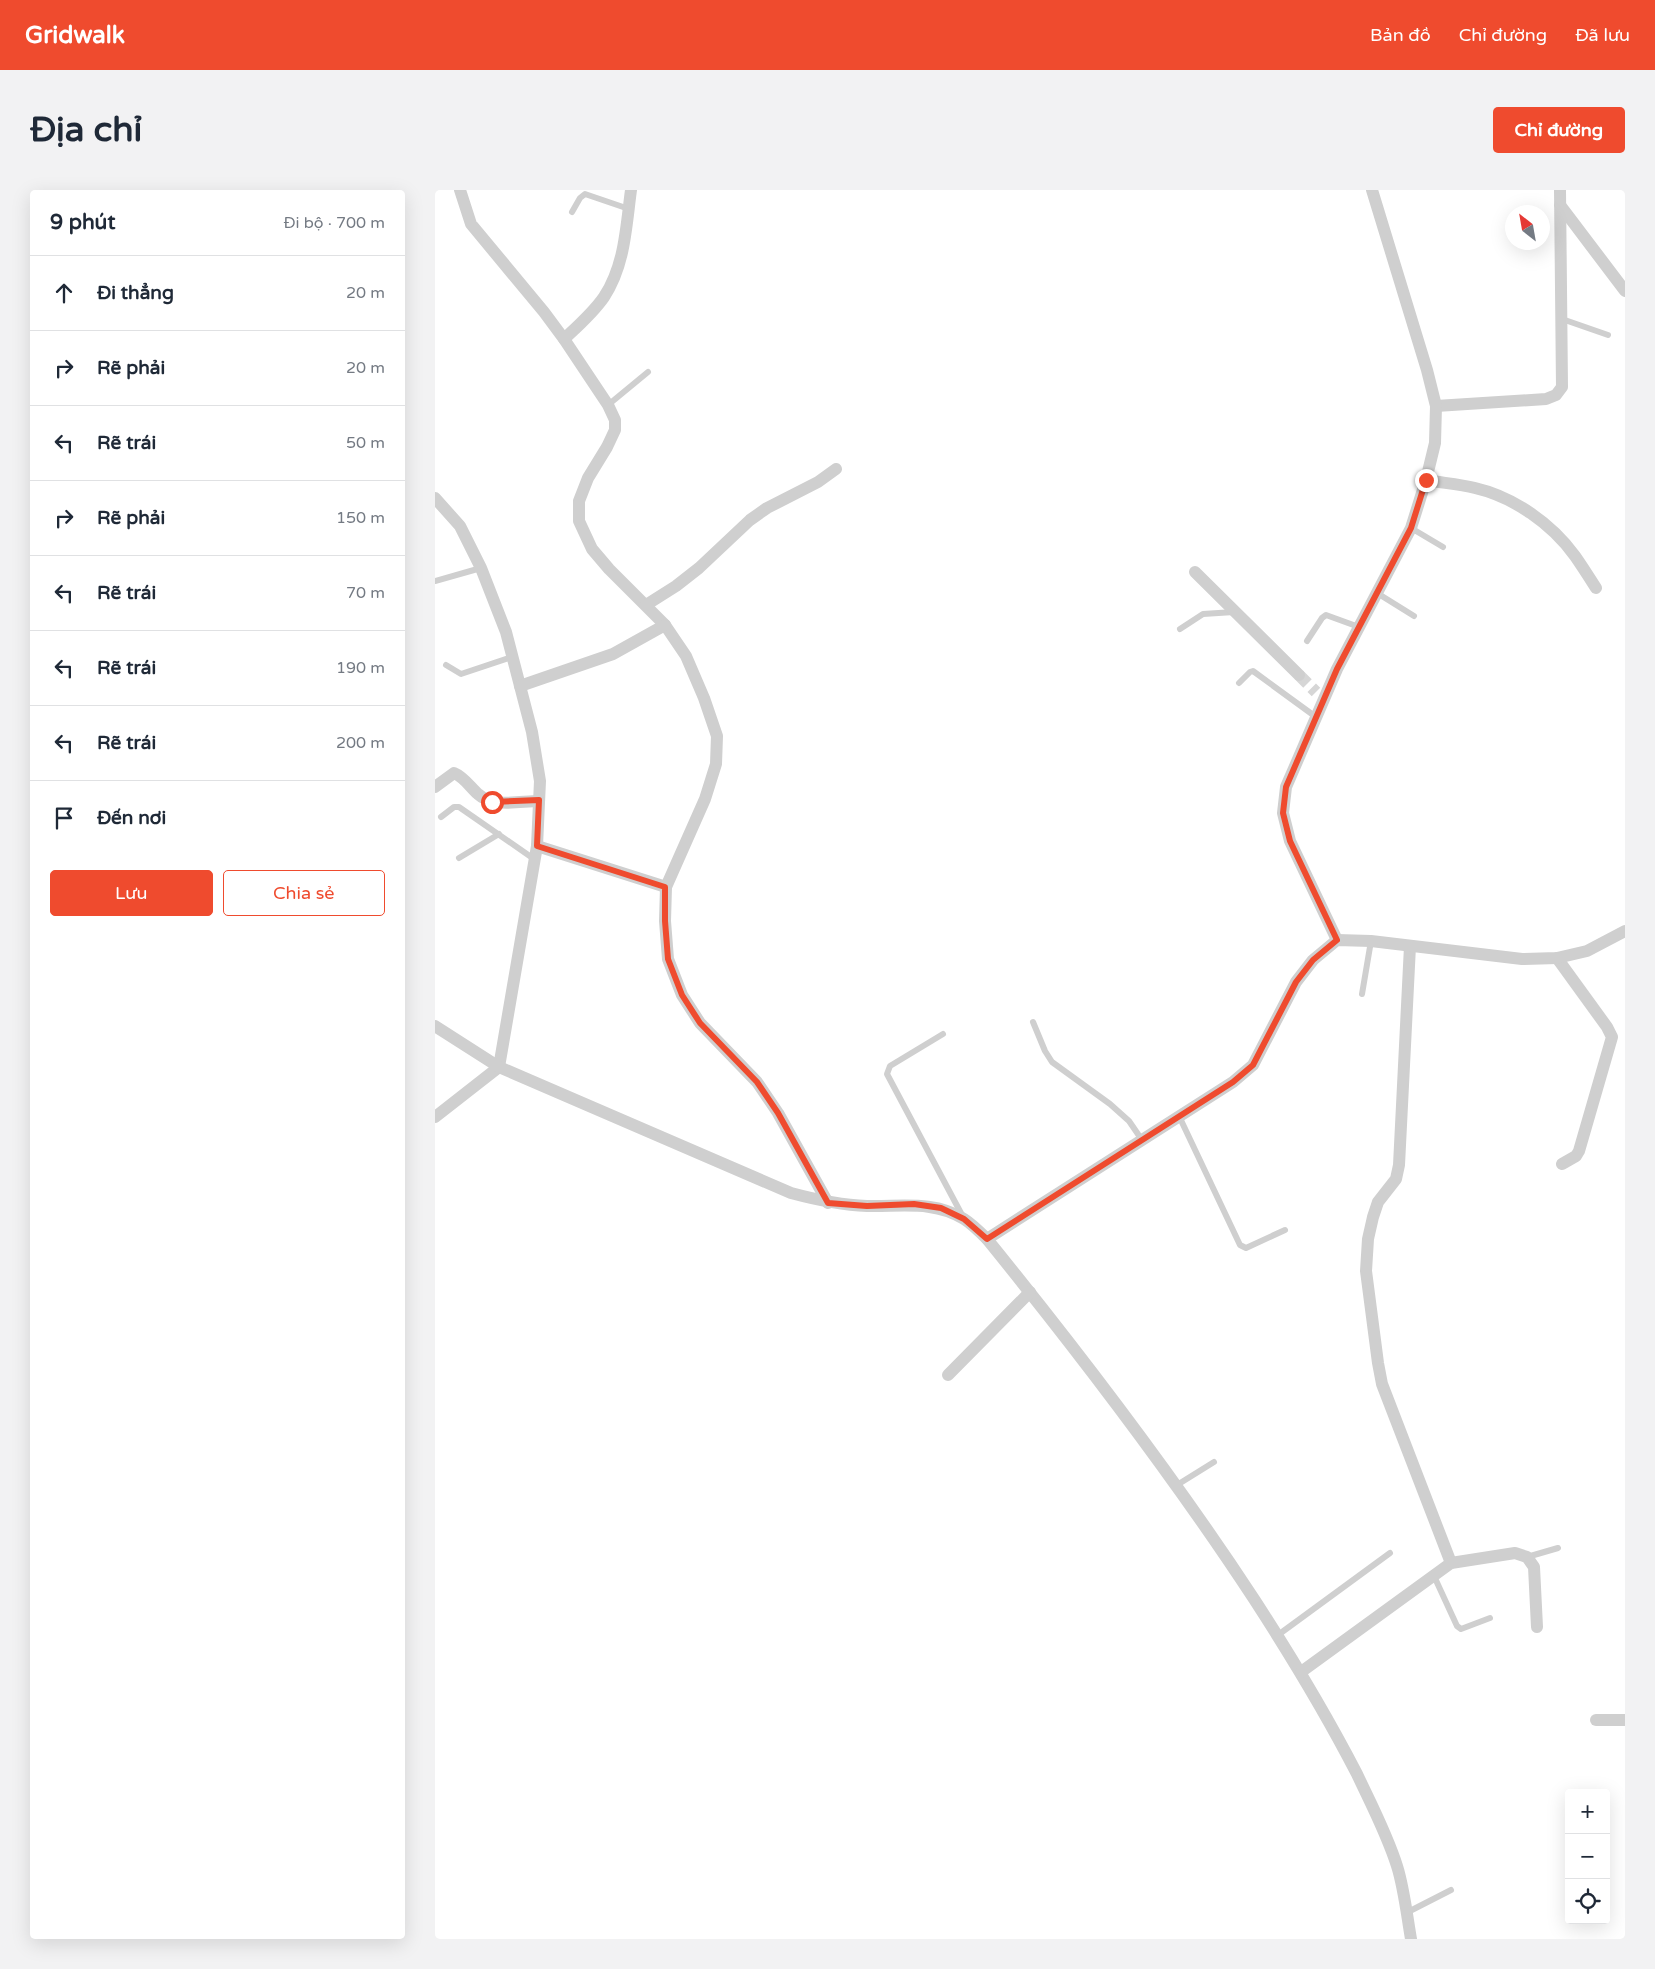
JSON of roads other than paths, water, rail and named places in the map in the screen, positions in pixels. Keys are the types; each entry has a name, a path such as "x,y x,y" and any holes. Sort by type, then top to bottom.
{"street":[{"path":"460,190 466,213 475,229 564,339 608,405 615,420 615,430 607,447 587,478 579,501 579,521 592,549 609,569 665,625 686,656 704,698 717,736 716,764 705,799 665,887 668,959 682,995 700,1023 757,1082 778,1113 828,1203"},
{"path":"564,339 590,314 603,298 615,278 622,255 631,190"},
{"path":"1337,940 1290,841 1283,813 1286,787 1316,717 1320,696 1337,669 1411,528 1435,443 1435,406 1419,344 1372,190"},
{"path":"1435,406 1547,399 1556,395 1562,386 1561,190"},
{"path":"1560,205 1625,291"},
{"path":"646,605 676,586 699,568 750,520 767,508 818,482 836,469"},
{"path":"1426,480 1476,488 1505,498 1533,515 1556,534 1575,555 1596,588"},
{"path":"435,498 459,526 481,568 506,632 532,732 540,781 537,846 499,1067 435,1117"},
{"path":"1195,572 1299,675"},
{"path":"520,686 613,654 665,625"},
{"path":"435,787 454,773 460,776 479,796 492,802 539,800"},
{"path":"537,846 665,887"},
{"path":"987,1239 1233,1082 1253,1065 1296,982 1313,960 1337,940 1371,941 1522,959 1557,958 1587,951 1625,931"},
{"path":"1410,946 1399,1165 1396,1179 1378,1202 1373,1217 1368,1239 1366,1271 1383,1384 1451,1563"},
{"path":"1557,958 1607,1027 1612,1038 1579,1151 1576,1156 1562,1164"},
{"path":"435,1026 499,1067 791,1193 828,1203 867,1206 914,1204 941,1208 964,1219 987,1239 1030,1292 1177,1485 1301,1672 1331,1724 1371,1803 1397,1866 1411,1939"},
{"path":"948,1375 1030,1292"},
{"path":"1301,1672 1451,1563 1515,1553 1527,1557 1534,1567 1537,1627"},
{"path":"1596,1720 1625,1720"}],"lane":[{"path":"572,212 580,198 585,194 629,209"},
{"path":"1562,319 1608,334"},
{"path":"608,405 648,372"},
{"path":"1411,528 1443,547"},
{"path":"435,581 481,568"},
{"path":"1377,593 1414,616"},
{"path":"1180,629 1203,614 1235,612"},
{"path":"1307,641 1326,615 1359,627"},
{"path":"446,665 461,674 512,657"},
{"path":"1239,683 1253,671 1316,717"},
{"path":"441,817 453,807 459,807 534,859"},
{"path":"459,858 499,834"},
{"path":"1363,994 1371,941"},
{"path":"1033,1022 1045,1051 1052,1062 1110,1104 1129,1121 1142,1140"},
{"path":"943,1034 890,1066 887,1074 964,1219"},
{"path":"1179,1116 1239,1245 1246,1248 1285,1230"},
{"path":"1177,1485 1214,1462"},
{"path":"1527,1557 1558,1548"},
{"path":"1278,1635 1390,1553"},
{"path":"1433,1576 1457,1626 1461,1629 1490,1618"},
{"path":"1406,1913 1451,1890"}],"tunnel":[{"path":"1299,675 1316,692"}]}
